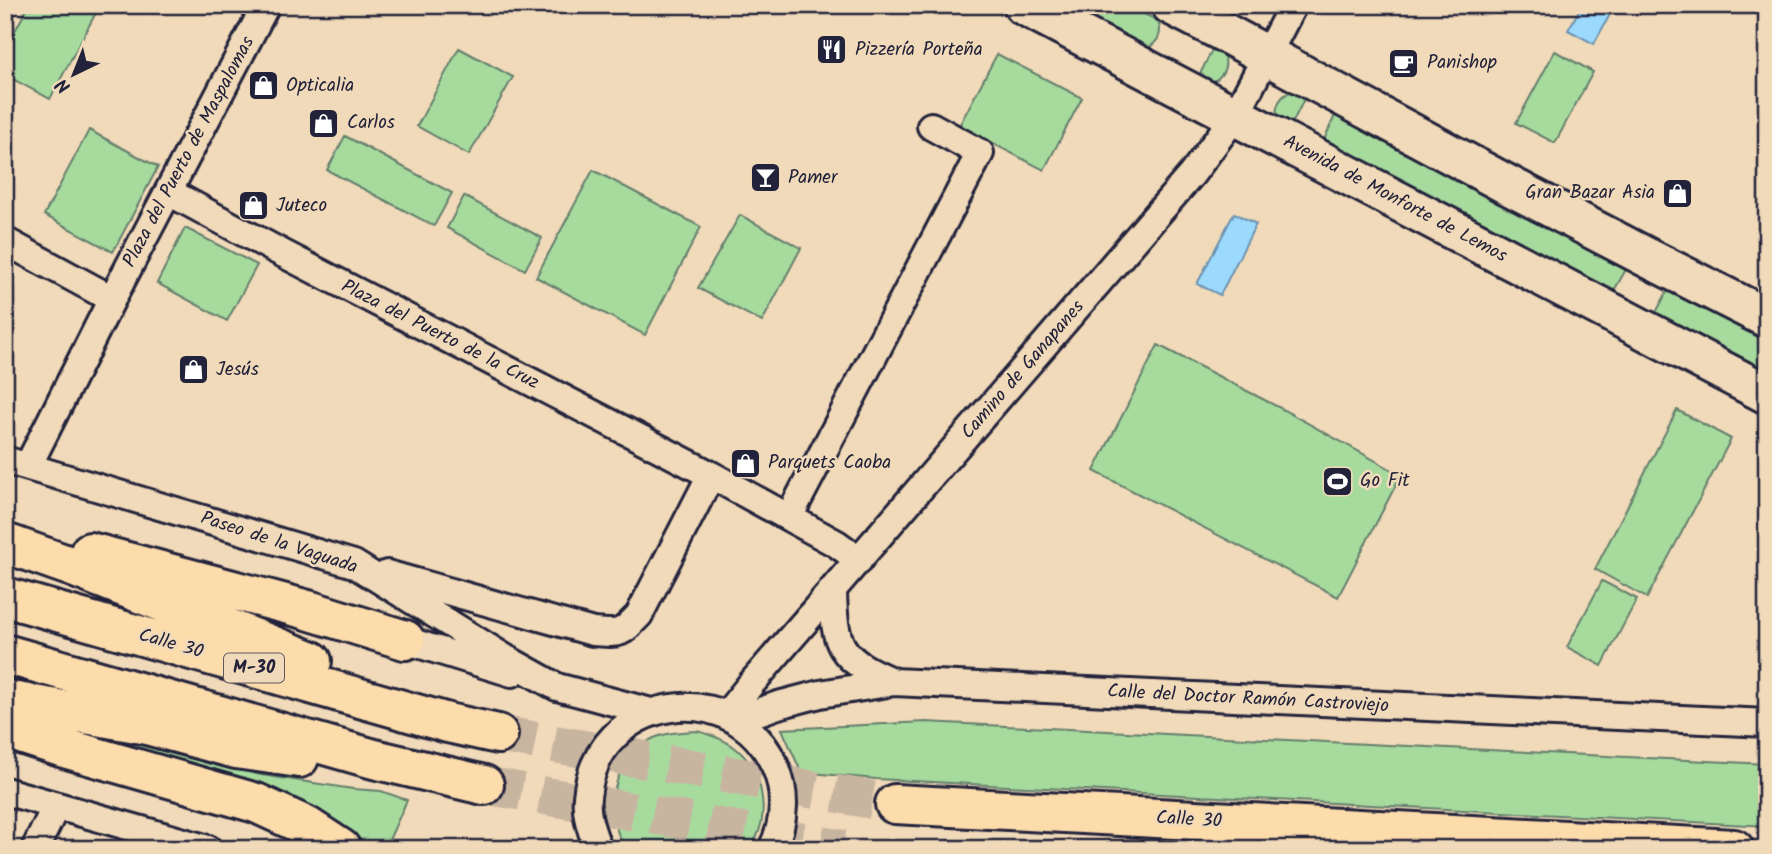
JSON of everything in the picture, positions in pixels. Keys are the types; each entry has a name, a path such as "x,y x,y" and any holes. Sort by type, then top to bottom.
{"highway":[{"path":"5,530 309,610 405,640"},
{"path":"5,543 359,679 402,697 448,723"},
{"name":"Calle 30","path":"5,597 448,723 499,734"},
{"path":"5,654 374,759 484,785"},
{"path":"5,700 144,724 236,749 276,756 332,761 374,759"},
{"path":"5,729 256,803 306,825 341,849"},
{"name":"Calle 30","path":"895,804 1734,849"}],"street":[{"name":"Plaza del Puerto de Maspalomas","path":"17,463 112,299 266,5"},
{"name":"Avenida de Monforte de Lemos","path":"1023,5 1767,394"},
{"path":"1171,5 1648,258 1767,318"},
{"name":"Camino de Ganapanes","path":"731,718 751,684 1192,174 1235,116 1293,5"},
{"path":"789,517 980,153 931,126"},
{"name":"Plaza del Puerto de la Cruz","path":"169,192 711,475 837,544 859,560"},
{"path":"5,241 112,299"},
{"name":"Paseo de la Vaguada","path":"17,463 354,564 557,687 651,712"},
{"path":"354,564 593,632 610,634 623,631 639,615 711,475"},
{"path":"834,589 834,621 841,646 851,658 870,672 894,682"},
{"path":"405,640 557,687"},
{"name":"Calle del Doctor Ramón Castroviejo","path":"731,718 820,694 894,682 1767,723"},
{"path":"598,849 589,827 587,798 592,771 606,746 626,726 651,712 676,706 702,708 731,718 749,730 771,757 778,772 783,806 781,823 772,849"},
{"path":"5,791 200,847"},
{"path":"35,849 56,806"}],"green space":[{"path":"29,5 100,5 50,99 5,75 5,49"},
{"path":"1058,5 1128,5 1158,21 1159,35 1155,43 1142,50"},
{"path":"1214,46 1224,58 1223,71 1213,81 1197,80"},
{"path":"459,48 513,77 469,155 417,126"},
{"path":"1555,51 1593,72 1555,143 1516,123"},
{"path":"997,54 1082,98 1044,170 959,126"},
{"path":"1294,91 1306,95 1290,128 1280,120 1277,106 1282,98"},
{"path":"1337,111 1629,264 1610,298 1323,142"},
{"path":"89,130 158,167 113,252 44,215"},
{"path":"345,136 452,193 434,226 327,170"},
{"path":"593,170 701,227 645,335 536,277"},
{"path":"464,196 542,238 525,270 447,228"},
{"path":"740,215 801,248 762,322 698,288"},
{"path":"185,228 257,265 227,321 157,283"},
{"path":"1670,286 1767,336 1767,379 1652,320"},
{"path":"1158,345 1401,475 1338,597 1094,471"},
{"path":"1677,410 1731,439 1647,598 1595,569"},
{"path":"1602,581 1637,599 1602,666 1567,647"},
{"path":"5,719 120,735 206,762 261,775 381,791 407,800 385,849 358,849"},
{"path":"926,722 1767,764 1767,826 876,779 801,772 782,729"},
{"path":"698,731 721,739 736,749 755,774 762,800 756,838 749,849 626,849 614,820 613,804 619,775 627,761 656,737"}],"water":[{"path":"1582,5 1615,5 1594,44 1568,30"},
{"path":"1234,213 1256,224 1220,295 1197,284"}],"tunnel":[{"path":"498,734 895,804"},
{"path":"484,785 843,849"}],"place":[{"name":"Pizzería Porteña","path":"832,50"},
{"name":"Panishop","path":"1404,63"},
{"name":"Opticalia","path":"263,86"},
{"name":"Carlos","path":"324,123"},
{"name":"Pamer","path":"765,178"},
{"name":"Gran Bazar Asia","path":"1678,193"},
{"name":"Juteco","path":"253,206"},
{"name":"Jesús","path":"193,370"},
{"name":"Parquets Caoba","path":"745,463"},
{"name":"Go Fit","path":"1337,481"}]}
